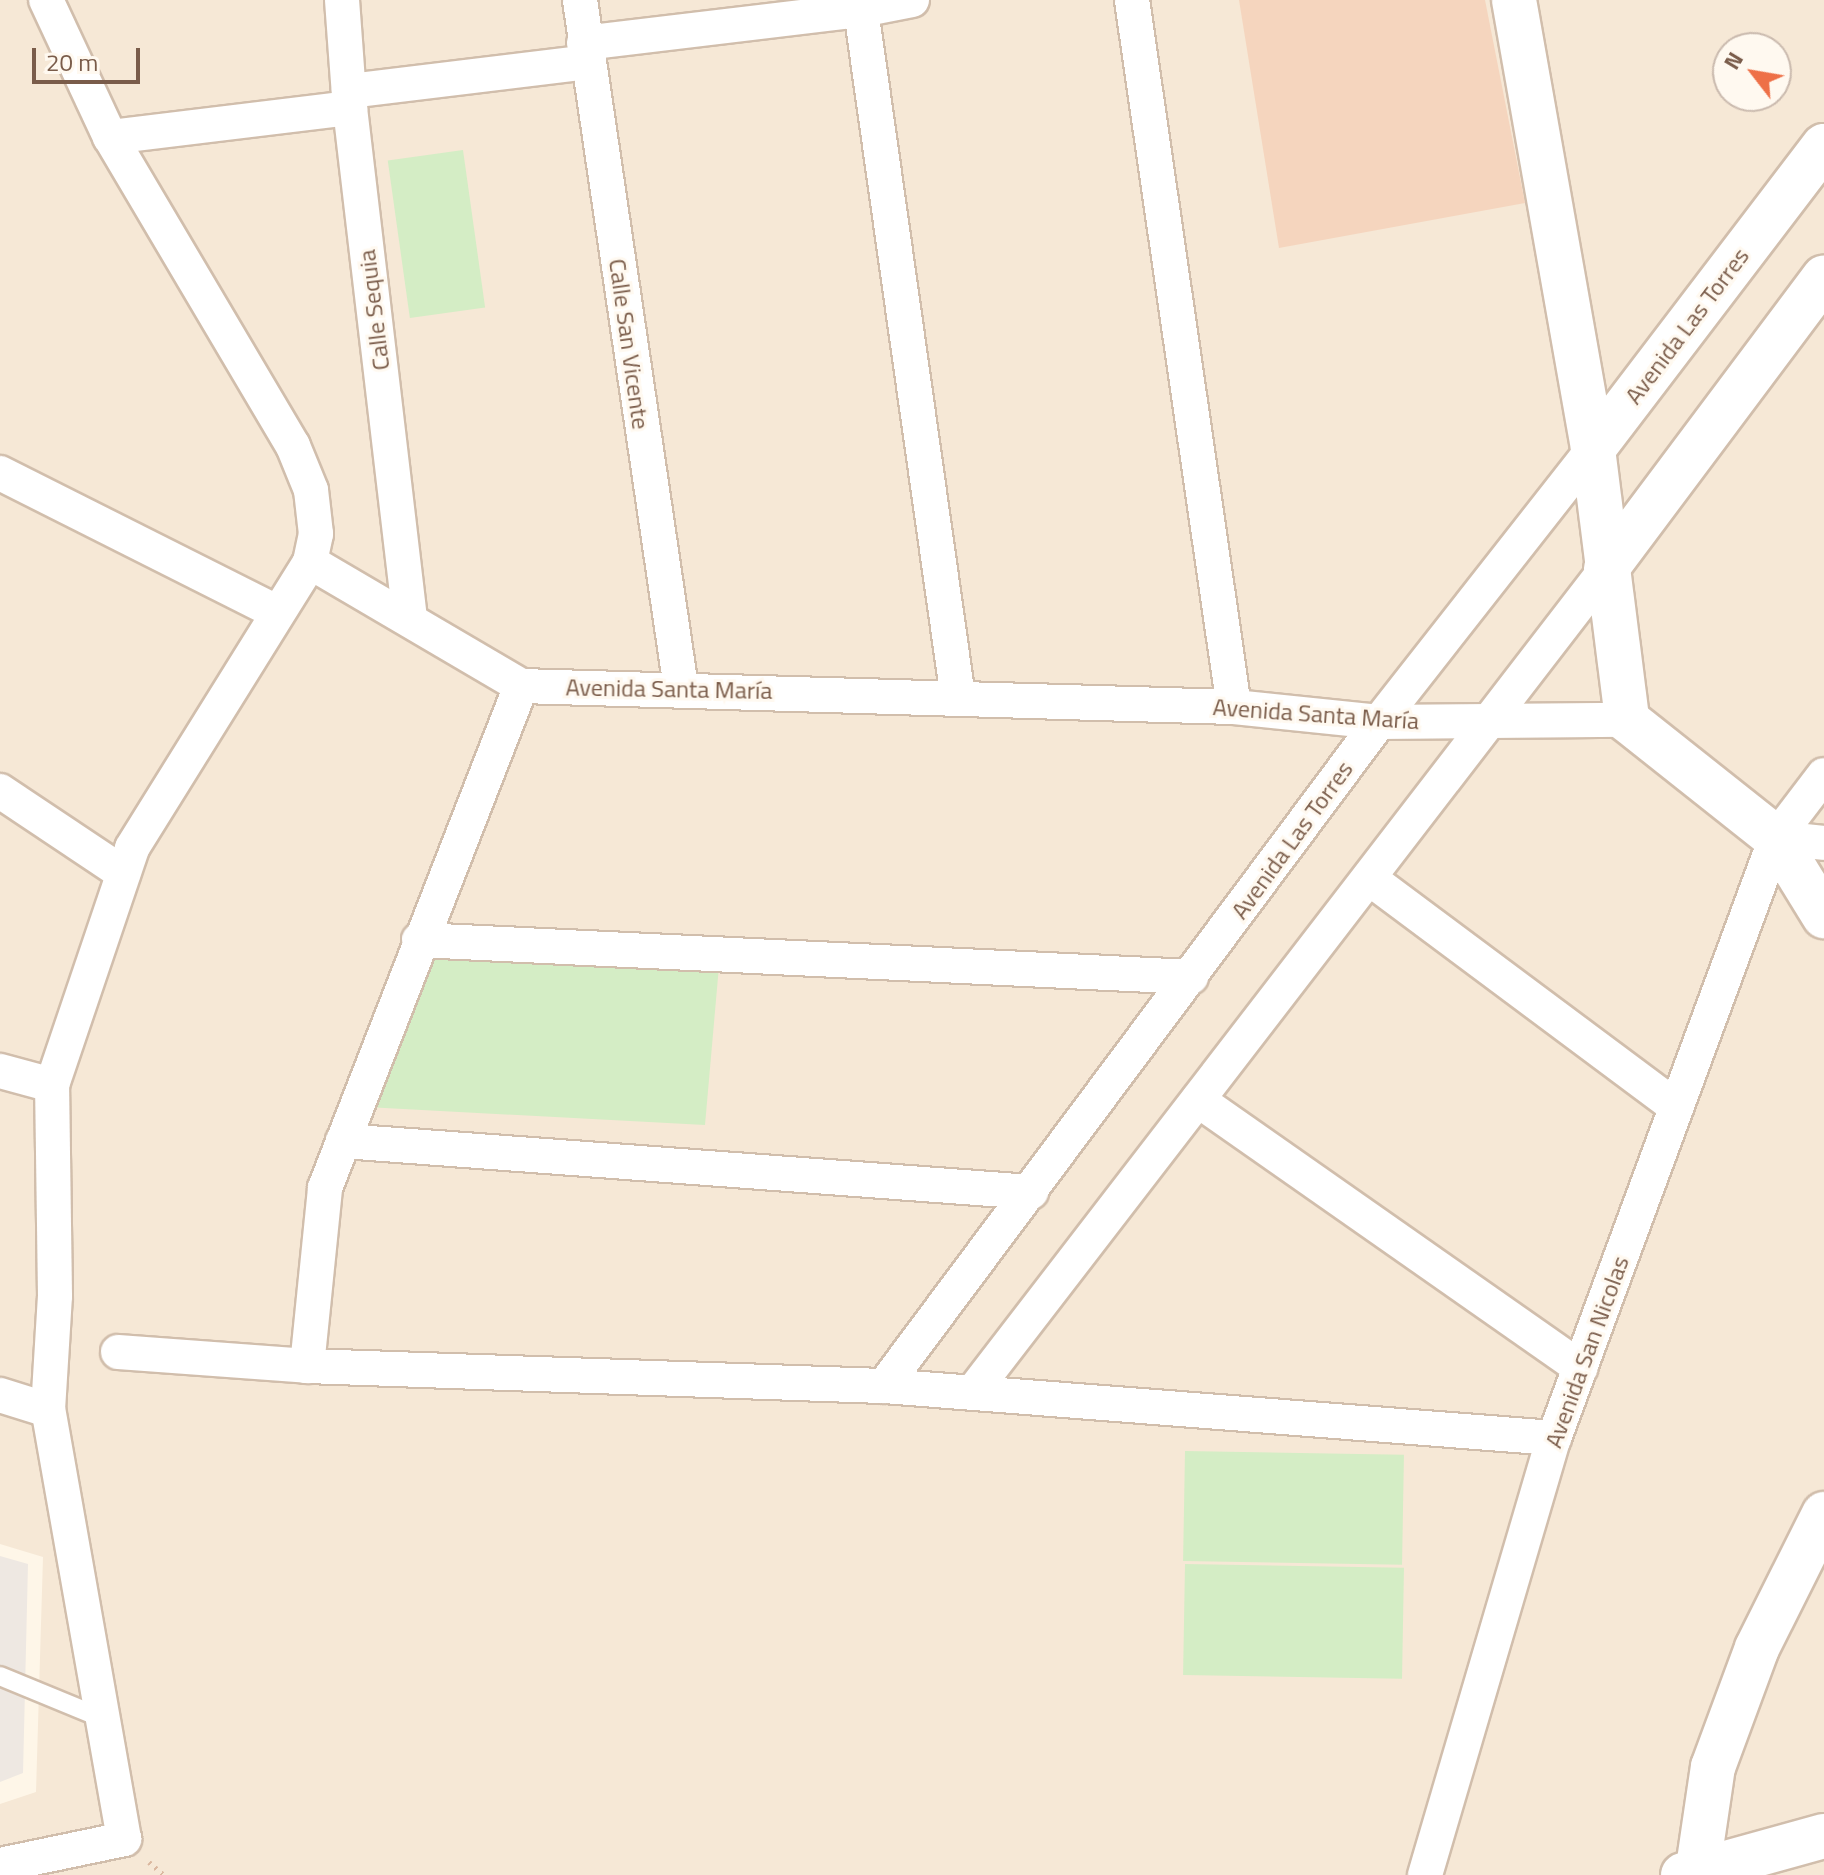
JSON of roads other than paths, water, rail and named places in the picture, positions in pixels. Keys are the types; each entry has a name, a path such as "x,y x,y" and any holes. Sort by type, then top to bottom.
{"street":[{"path":"0,1865 124,1839 48,1410 55,1296 52,1085 132,848 313,548 311,490 293,446 110,137 46,0"},
{"name":"Calle Sequia","path":"342,0 349,100 410,619"},
{"name":"Calle San Vicente","path":"580,0 681,688"},
{"path":"110,137 349,100 586,53 912,0"},
{"path":"1132,0 1234,707"},
{"path":"1514,0 1593,449 1627,720 1776,838 1824,916"},
{"path":"861,10 958,698"},
{"name":"Avenida Las Torres","path":"884,1386 1379,722 1593,449 1824,146"},
{"path":"972,1393 1606,569 1824,278"},
{"path":"4,468 276,612"},
{"path":"307,1366 325,1188 419,940 521,686 410,619 313,548"},
{"name":"Avenida Santa María","path":"521,686 681,688 1234,707 1379,722 1627,720"},
{"name":"Avenida San Nicolas","path":"1425,1875 1554,1438 1776,838 1824,775"},
{"path":"0,791 123,873"},
{"path":"1776,838 1824,843"},
{"path":"1369,878 1676,1107"},
{"path":"419,940 1191,977"},
{"path":"0,1071 52,1085"},
{"path":"1198,1100 1581,1368"},
{"path":"343,1141 1031,1192"},
{"path":"118,1352 307,1366 884,1386 1554,1438"},
{"path":"0,1395 48,1410"},
{"path":"1824,1514 1757,1648 1713,1767 1691,1872 1824,1836"}],"lane":[{"path":"0,1676 102,1718"}]}
